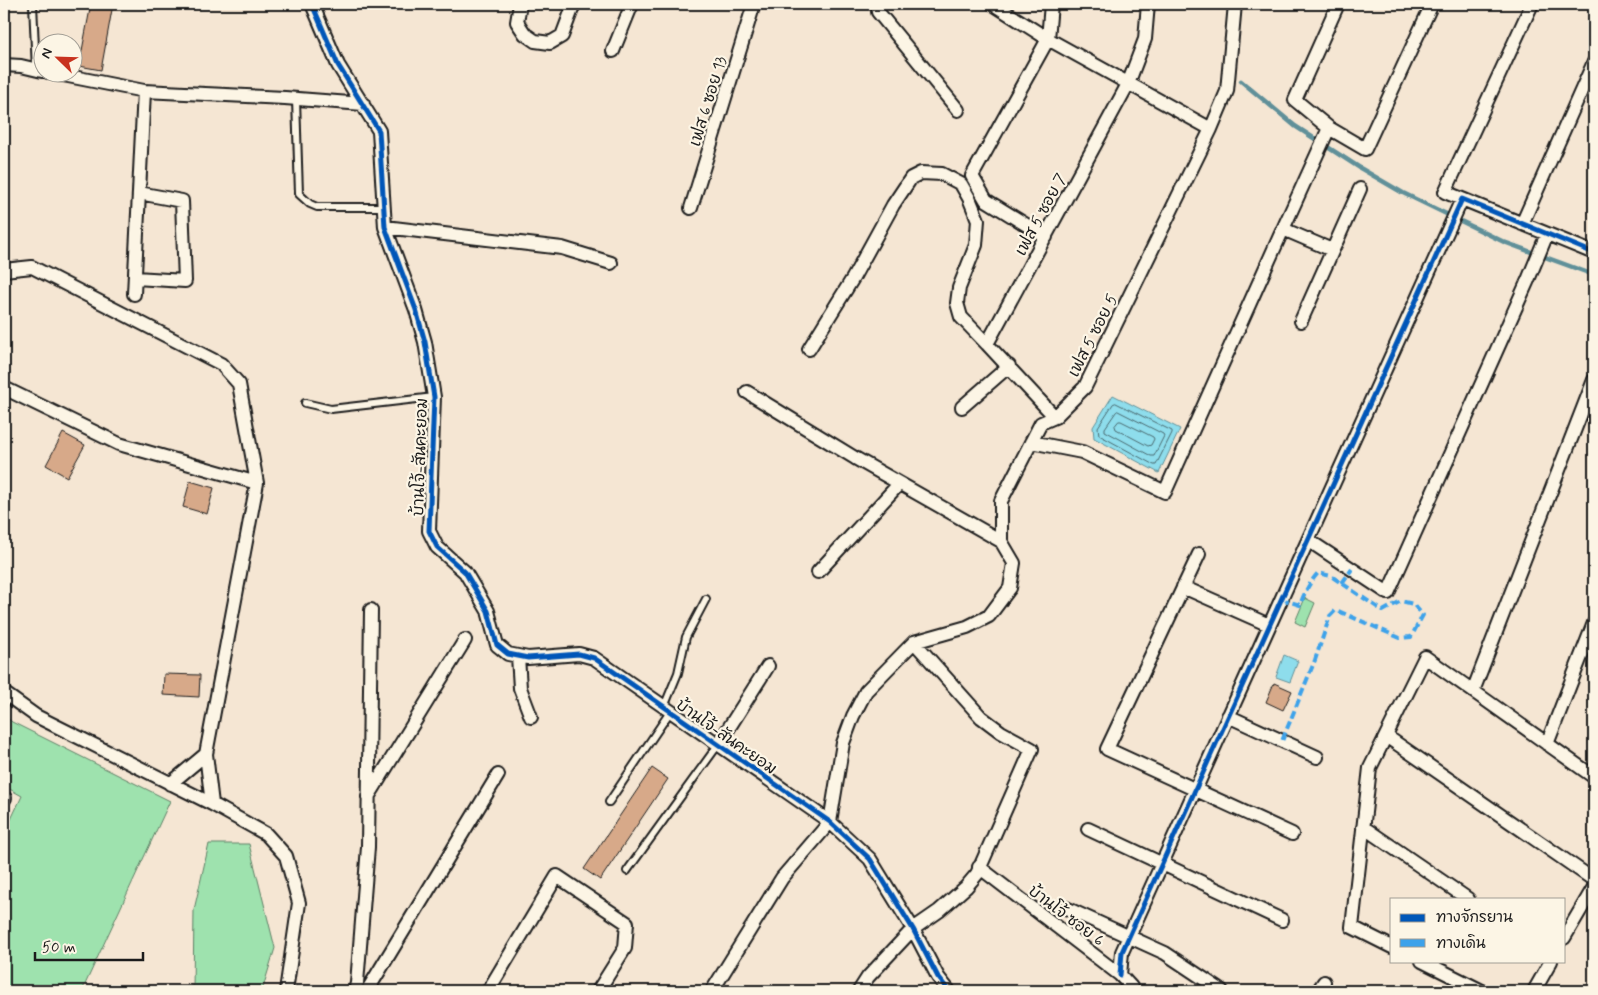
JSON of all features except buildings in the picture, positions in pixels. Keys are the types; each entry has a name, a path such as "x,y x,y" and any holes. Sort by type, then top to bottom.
{"street":[{"name":"บ้านโจ้-สันคะยอม","path":"312,4 338,65 379,132 385,227 426,342 434,397 429,531 437,547 466,572 488,611 497,645 508,654 528,658 579,654 594,658 718,746 830,822 870,859 913,929 938,977 949,991"},
{"path":"520,4 517,22 525,34 535,41 550,43 562,36 574,4"},
{"path":"613,51 632,4"},
{"name":"เฟส 6 ซอย 13","path":"691,208 754,4"},
{"path":"878,4 878,12 958,110"},
{"path":"993,4 1048,39 1212,129"},
{"path":"1046,237 986,200 972,176 1048,39 1051,4"},
{"name":"เฟส 5 ซอย 7","path":"987,344 1128,84 1145,39 1148,4"},
{"name":"เฟส 5 ซอย 5","path":"1001,541 1001,501 1031,442 1041,423 1055,417 1085,387 1212,129 1226,91 1235,4"},
{"path":"1338,4 1295,100 1329,128 1365,150 1432,4"},
{"path":"1532,4 1445,192 1460,205 1522,224 1545,240 1594,253"},
{"path":"1522,224 1594,62"},
{"path":"4,65 32,69"},
{"path":"82,79 144,91 363,104"},
{"path":"134,294 144,91"},
{"path":"1031,442 1082,452 1165,492 1329,128"},
{"path":"809,349 853,278 893,205 911,178 921,173 942,174 961,184 978,220 976,245 960,288 957,303 961,316 1055,417"},
{"path":"1301,321 1360,189"},
{"path":"135,278 185,281 182,201 139,193"},
{"path":"1120,975 1122,952 1128,938 1460,205"},
{"path":"385,227 562,248 611,263"},
{"path":"1283,229 1332,250"},
{"path":"1308,540 1388,593 1545,240"},
{"path":"4,270 32,267 222,364 239,384 257,483 206,754 212,804"},
{"path":"962,407 1008,366"},
{"path":"1473,691 1594,380"},
{"path":"4,388 119,444 257,483"},
{"path":"712,991 782,878 830,822 842,743 852,716 866,691 914,642 967,627 989,616 1010,588 1014,563 1001,541 899,484 748,392"},
{"path":"818,572 899,484"},
{"path":"1199,554 1107,749 1292,834"},
{"path":"1184,588 1269,625"},
{"path":"354,991 357,983 368,847 372,610"},
{"path":"1547,744 1594,623"},
{"path":"368,797 465,640"},
{"path":"859,991 868,977 913,929 939,912 966,888 977,874 1032,749 1001,732 981,716 914,642"},
{"path":"518,656 520,688 531,717"},
{"path":"1390,945 1352,927 1363,827 1370,768 1424,657 1594,777"},
{"path":"718,746 768,666"},
{"path":"4,693 36,716 212,804 266,834 286,856 299,903 286,991"},
{"path":"1228,716 1318,757"},
{"path":"1386,736 1594,880"},
{"path":"170,784 206,754"},
{"path":"367,991 498,775"},
{"path":"1363,827 1467,898"},
{"path":"1088,829 1282,920"},
{"name":"บ้านโจ้ ซอย 6","path":"979,867 1120,975 1133,990"},
{"path":"488,991 556,876 627,922 625,948 598,991"},
{"path":"1566,935 1594,887"},
{"path":"1066,908 1128,938 1165,953 1222,991"},
{"path":"1424,962 1482,991"},
{"path":"1534,991 1550,962"}],"lane":[{"path":"33,4 37,32"},
{"path":"296,99 299,194 310,204 317,207 384,207"},
{"path":"305,403 331,409 434,397"},
{"path":"609,802 667,710 678,674 686,637 706,599"},
{"path":"627,871 718,746"}],"green space":[{"path":"1305,598 1315,603 1305,627 1295,622"},
{"path":"4,716 12,722 170,801 82,991 4,991 4,834 22,796 4,786"},
{"path":"209,844 249,844 275,948 262,991 193,991 194,910"}],"water":[{"path":"1113,395 1180,429 1159,473 1094,438 1093,427"},
{"path":"1284,655 1298,661 1290,682 1276,677"}],"waterway":[{"path":"1241,81 1295,126 1403,193 1504,242 1594,275"}],"marked path":[{"path":"1342,583 1352,569"},
{"path":"1281,599 1300,605 1307,589 1318,573 1331,576 1383,611 1401,601 1413,604 1423,615 1411,637 1400,638 1336,610 1330,616 1315,660 1282,741"}],"cycle path":[{"path":"312,4 338,65 379,131 385,227 416,310 425,342 434,397 429,531 437,547 465,572 488,611 497,645 508,654 528,658 579,654 594,658 830,822 870,859 913,929 938,977 949,991"},
{"path":"1120,975 1122,952 1462,199 1594,253"}]}
